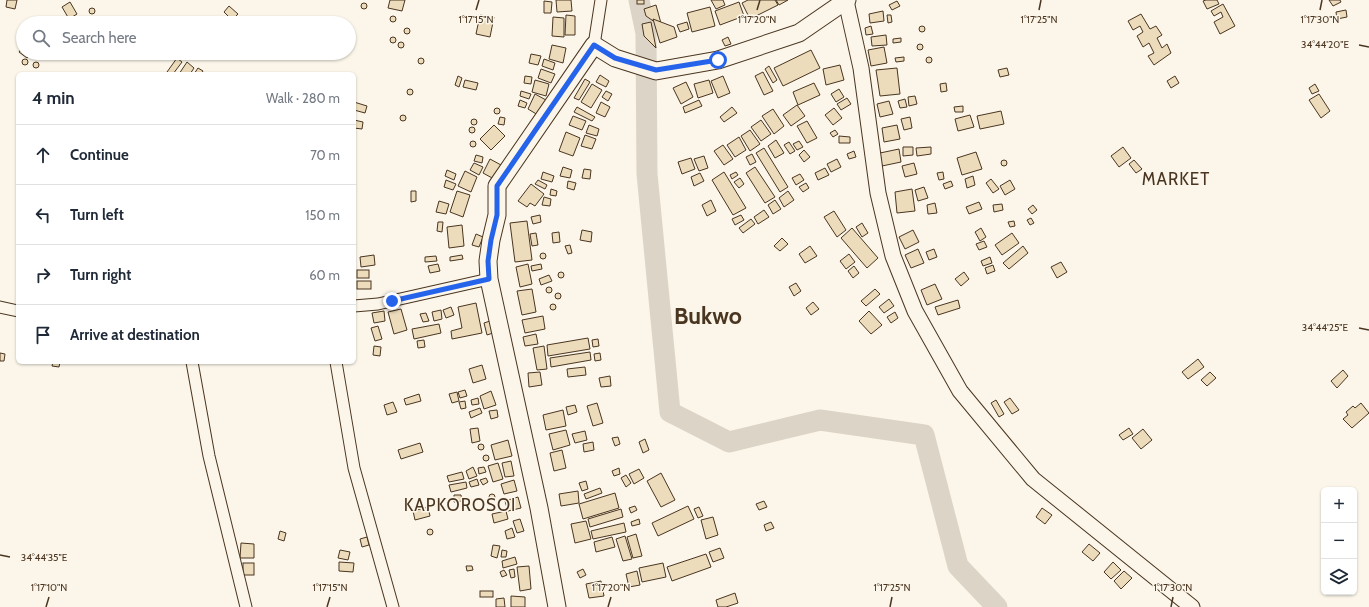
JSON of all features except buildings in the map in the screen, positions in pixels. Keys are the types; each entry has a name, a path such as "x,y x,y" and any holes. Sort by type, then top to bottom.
{"main road":[{"path":"557,607 539,508 489,279 488,261 497,215 497,186 594,45 615,58 656,70 718,60 799,33 847,0 861,68 878,193 893,256 915,311 956,384 1033,479 1192,607"}],"street":[{"path":"594,45 601,0"},
{"path":"356,306 378,304 489,279"},
{"path":"0,307 16,311"},
{"path":"192,364 209,456 246,607"},
{"path":"336,364 354,468 393,607"}],"waterway":[{"path":"639,0 646,33 647,174 670,412 729,442 820,420 924,435 958,566 997,607"}],"district":[{"name":"MARKET","path":"1176,179"},
{"name":"Bukwo","path":"708,316"},
{"name":"KAPKOROSOI","path":"460,505"}],"route":[{"path":"392,301 435,290 489,279 488,261 497,215 497,186 594,45 615,58 656,70 718,60"}]}
